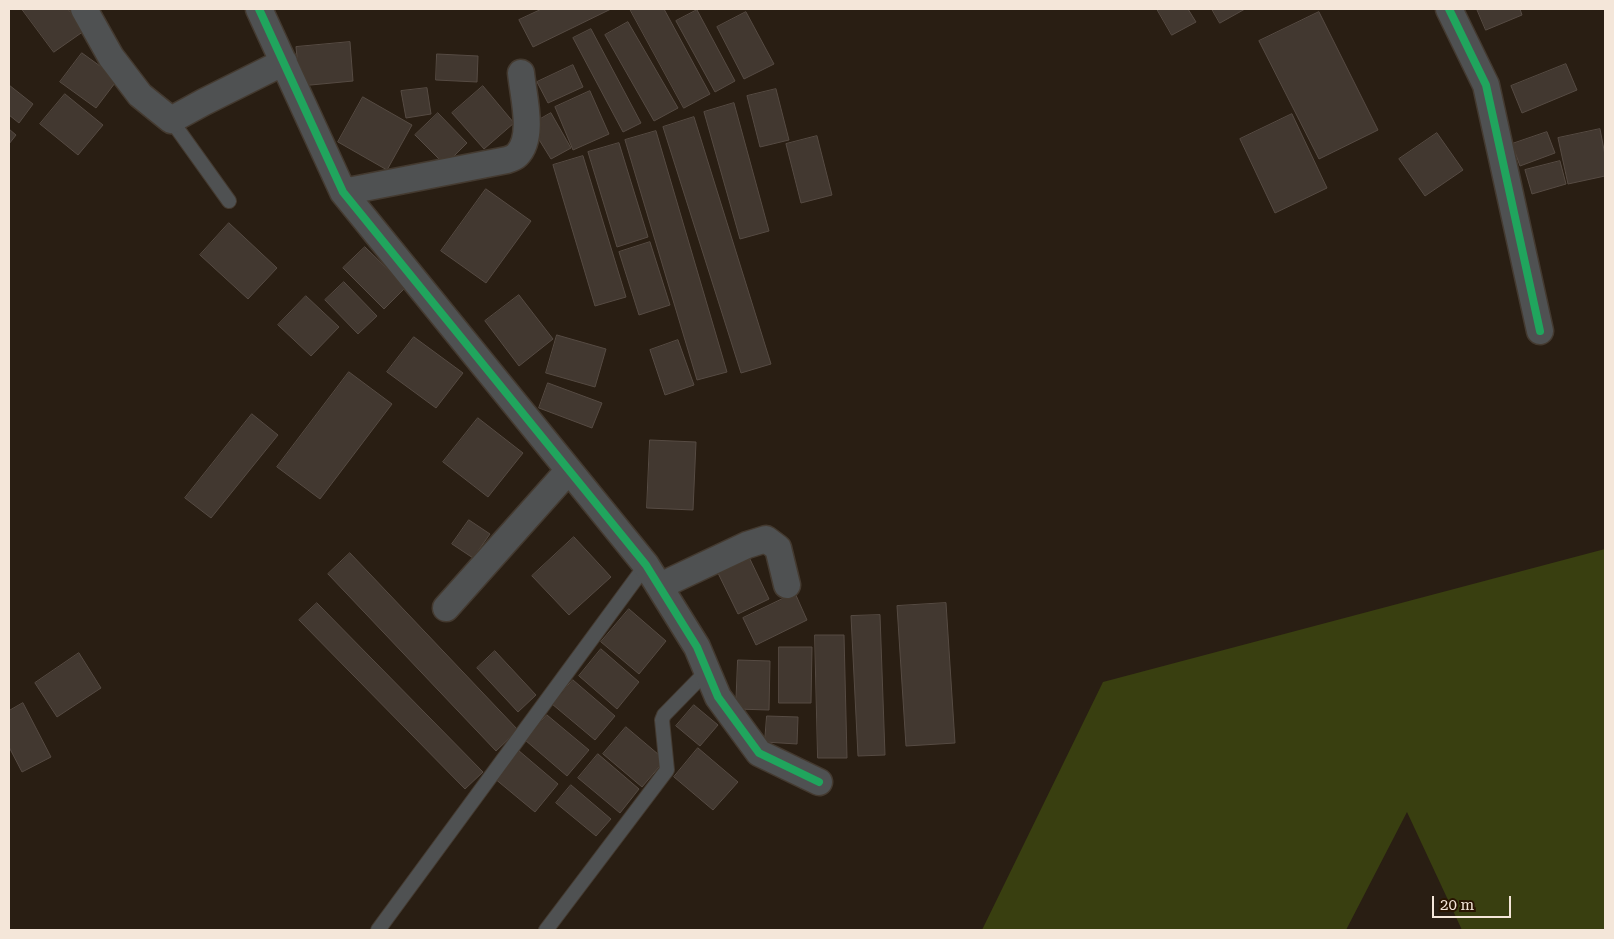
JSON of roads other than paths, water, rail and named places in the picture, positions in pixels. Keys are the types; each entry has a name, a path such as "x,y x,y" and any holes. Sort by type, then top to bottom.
{"street":[{"path":"84,9 111,57 140,95 171,120 284,62"},
{"path":"259,9 343,192 653,575 697,647 718,697 759,753 819,782"},
{"path":"1449,9 1486,85 1540,331"},
{"path":"343,192 507,160 517,155 523,146 528,129 521,73"},
{"path":"446,608 569,470"},
{"path":"653,575 766,539 778,548 787,585"}],"lane":[{"path":"171,120 230,201"},
{"path":"378,930 653,575"},
{"path":"546,930 667,770 662,720 664,715 707,671"}]}
